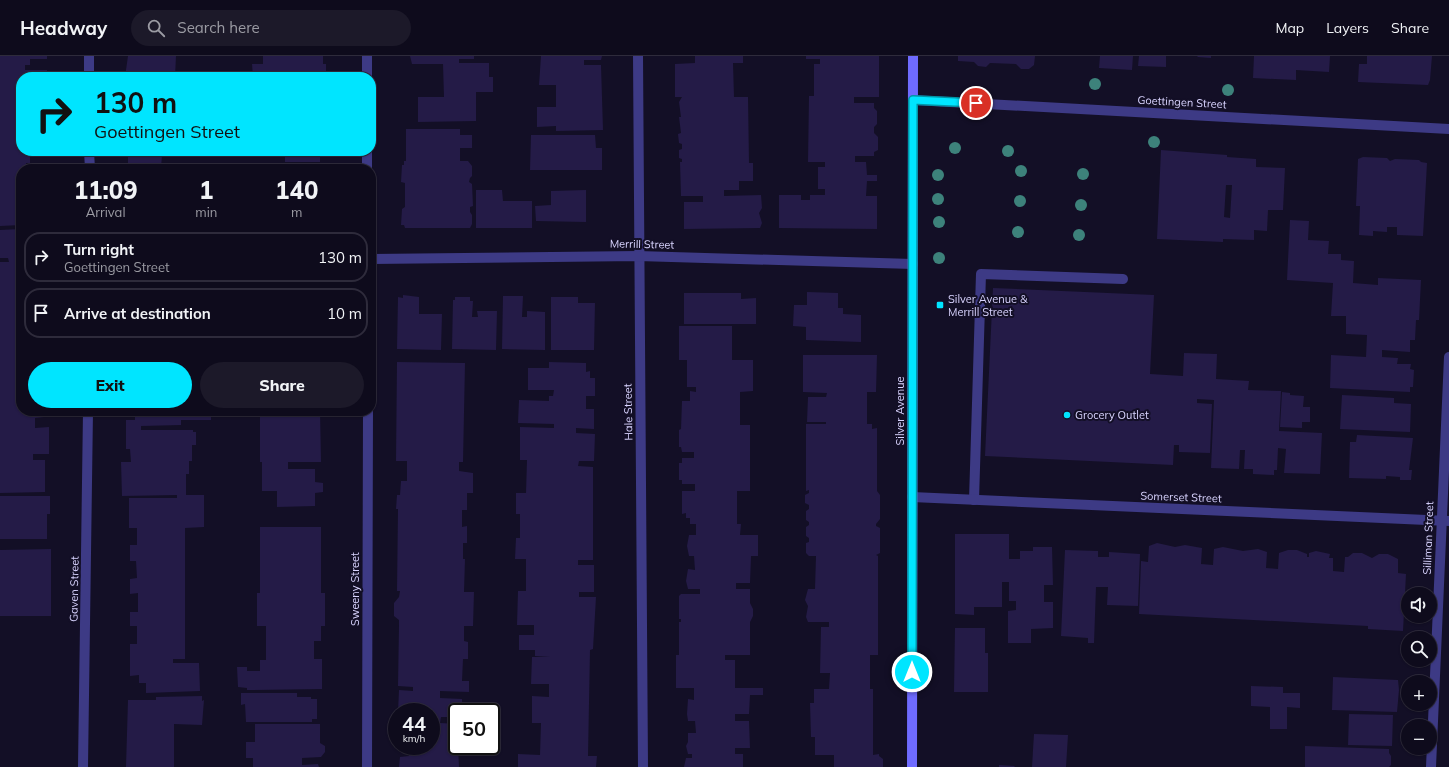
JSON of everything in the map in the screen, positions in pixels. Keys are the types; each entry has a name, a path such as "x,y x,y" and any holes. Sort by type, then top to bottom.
{"main road":[{"name":"Silver Avenue","path":"912,767 913,56"}],"street":[{"path":"89,56 89,72"},
{"path":"367,56 367,72"},
{"name":"Hale Street","path":"638,56 638,256 643,767"},
{"name":"Goettingen Street","path":"913,100 1449,129"},
{"name":"Merrill Street","path":"376,258 638,256 913,264"},
{"path":"974,500 981,274 1123,279"},
{"name":"Silliman Street","path":"1431,767 1445,520 1449,357"},
{"name":"Gaven Street","path":"83,767 88,416"},
{"name":"Sweeny Street","path":"367,767 368,416"},
{"name":"Somerset Street","path":"912,497 1445,520"}],"building":[{"path":"0,56 47,56 47,59 30,59 30,65 25,65 25,70 47,70 47,72 16,72 16,156 48,157 30,157 30,163 16,164 16,225 0,226"},
{"path":"128,56 176,56 175,72 126,72"},
{"path":"263,56 323,56 323,64 326,64 326,72 253,72 252,64 263,64"},
{"path":"410,56 474,56 474,59 459,59 459,63 489,63 489,77 493,77 493,92 476,92 476,121 418,122 418,97 444,97 443,64 412,64"},
{"path":"541,56 602,56 601,60 584,60 584,65 601,65 603,130 556,131 556,126 537,127 537,107 556,107 556,85 539,85"},
{"path":"695,56 743,56 743,63 733,63 734,97 748,97 749,163 753,163 753,181 739,181 739,190 724,190 724,196 761,195 762,208 759,213 762,223 760,228 684,229 684,202 703,202 703,196 681,196 680,162 682,162 682,159 679,158 679,150 682,149 682,144 679,143 678,134 681,133 679,102 682,97 675,97 675,64 695,63"},
{"path":"806,56 879,56 879,97 854,97 854,103 874,103 874,108 877,111 877,124 874,127 874,133 878,137 878,150 874,152 874,156 855,156 855,162 866,162 867,175 877,175 877,181 867,181 866,196 877,196 877,229 779,228 779,195 801,195 801,200 810,200 810,195 825,195 825,189 818,189 818,167 825,167 825,162 808,162 809,96 814,96 814,64 820,64 820,59 806,59"},
{"path":"958,56 1035,56 1034,65 1029,69 1021,69 1016,64 990,63 986,67 978,66 974,62 958,61"},
{"path":"1100,56 1133,56 1132,70 1099,68"},
{"path":"1139,56 1166,56 1166,67 1138,66"},
{"path":"1197,56 1211,56 1211,58 1198,57"},
{"path":"1254,56 1330,56 1329,72 1296,70 1296,80 1253,78"},
{"path":"1367,56 1432,56 1430,80 1428,85 1358,82 1359,64 1367,64"},
{"path":"406,129 460,129 460,135 472,135 472,148 460,148 460,161 468,161 472,166 472,176 469,182 472,184 473,206 470,207 472,224 470,228 405,228 404,225 401,225 402,209 405,207 405,183 401,182 402,165 404,165 404,161 406,161"},
{"path":"531,135 595,135 596,148 602,148 602,170 530,170"},
{"path":"1161,150 1227,155 1227,157 1256,159 1256,167 1285,168 1283,210 1268,210 1267,231 1254,230 1254,240 1223,239 1223,242 1157,239","holes":["1226,185 1232,185 1230,218 1224,217"]},
{"path":"128,156 162,156 161,164 128,164"},
{"path":"320,156 320,162 285,162 285,157 269,157"},
{"path":"1363,157 1387,158 1390,161 1395,159 1419,160 1427,163 1423,236 1397,235 1397,227 1387,227 1387,232 1373,231 1373,236 1359,235 1360,206 1356,206 1358,159"},
{"path":"227,163 256,164 227,164"},
{"path":"476,190 502,190 503,201 532,201 532,228 476,228"},
{"path":"586,190 586,222 536,221 535,206 551,205 551,191"},
{"path":"1290,220 1309,221 1308,240 1329,241 1328,254 1341,254 1341,260 1354,261 1353,283 1378,285 1378,278 1421,280 1419,320 1416,320 1415,340 1410,340 1410,352 1382,350 1382,357 1398,358 1397,364 1411,364 1410,369 1414,370 1413,387 1410,387 1410,392 1330,388 1331,355 1366,357 1367,335 1346,334 1346,316 1331,316 1333,283 1287,280"},
{"path":"16,229 16,416 44,416 35,418 35,428 49,427 49,454 33,454 33,460 45,460 45,492 0,493 0,262 9,262 8,258 0,258 0,230"},
{"name":"Grocery Outlet","path":"993,288 1154,295 1150,374 1183,376 1184,353 1217,354 1216,379 1249,381 1248,390 1281,391 1279,431 1322,433 1320,474 1284,473 1286,449 1278,448 1277,470 1274,470 1274,475 1253,474 1253,469 1244,469 1245,450 1240,450 1239,469 1211,468 1214,400 1197,399 1197,403 1212,404 1210,453 1179,452 1179,445 1174,445 1173,465 985,456"},
{"path":"807,292 838,293 838,308 843,308 843,314 861,315 861,342 806,340 806,327 793,326 794,305 807,305"},
{"path":"684,293 741,293 741,299 756,298 756,324 684,324"},
{"path":"403,295 419,297 419,314 442,314 441,350 397,349 398,297 403,298"},
{"path":"503,296 523,296 522,317 527,317 527,311 545,312 545,350 502,349"},
{"path":"455,297 470,297 470,301 473,301 472,317 478,317 477,311 497,311 496,350 452,349 453,300 455,300"},
{"path":"551,297 578,297 578,303 595,303 594,350 551,350"},
{"path":"679,326 732,326 732,360 753,360 753,391 740,392 740,425 750,425 750,491 737,491 737,524 741,524 740,535 758,535 758,556 751,556 750,583 736,583 736,589 750,589 750,603 753,609 753,616 750,622 750,655 725,655 725,660 735,660 735,688 763,688 763,695 750,695 749,714 735,714 735,721 749,721 750,748 735,748 735,754 743,754 743,767 684,767 686,758 692,758 692,754 688,754 686,746 688,742 688,733 696,733 695,721 688,721 687,714 688,699 694,700 694,688 676,688 676,655 679,655 679,622 681,622 681,619 679,619 679,596 681,594 700,594 700,589 688,589 686,581 688,569 695,570 694,556 689,556 687,546 689,535 696,535 696,524 690,524 690,518 686,518 686,513 682,514 682,491 695,491 695,484 682,484 682,480 679,480 679,463 682,463 682,458 694,458 694,452 682,452 681,447 679,447 679,430 681,429 682,401 690,401 690,391 696,392 696,387 687,387 687,360 679,360"},
{"path":"803,355 877,355 876,392 867,392 867,424 872,424 872,429 877,428 877,491 880,495 880,519 876,524 876,526 880,528 880,553 876,555 878,556 878,655 870,655 870,689 873,689 873,755 879,754 879,756 883,759 883,767 834,767 834,755 815,755 815,737 811,737 810,703 814,703 814,689 829,689 830,673 820,673 821,627 829,627 829,622 808,622 806,617 808,606 805,600 808,589 815,589 816,556 809,556 806,553 806,543 809,542 809,538 806,536 806,527 809,525 809,522 806,520 806,511 809,509 809,505 805,503 805,495 809,493 809,490 806,491 806,424 826,424 826,422 807,422 808,397 826,397 827,393 803,392"},
{"path":"397,362 465,363 463,462 459,462 459,471 473,473 473,493 467,493 467,510 462,510 462,527 467,526 467,543 463,543 463,559 465,559 464,592 474,592 473,626 464,626 464,641 468,642 468,659 463,659 462,681 469,681 469,692 440,691 440,698 462,699 462,703 448,703 448,717 441,717 440,723 440,703 398,703 399,690 413,691 413,687 398,686 399,620 394,616 394,603 399,597 400,591 397,591 398,509 396,509 397,495 400,495 401,481 407,481 407,461 396,461"},
{"path":"549,362 586,363 586,372 590,371 590,378 595,378 595,396 586,396 586,409 594,409 594,429 576,428 576,433 595,434 594,461 579,461 578,466 593,467 593,560 578,560 578,565 594,565 594,592 579,592 579,597 596,597 593,649 590,650 588,756 597,756 596,767 518,767 518,754 540,755 541,723 532,723 532,696 549,697 549,684 531,684 532,657 550,657 535,656 535,650 519,650 519,635 534,635 534,625 517,625 518,591 526,591 526,559 515,559 516,538 520,538 520,514 516,514 516,493 526,493 527,460 520,460 520,427 554,428 554,424 518,423 519,400 549,401 549,396 553,396 554,390 528,390 528,368 549,368"},
{"path":"1282,392 1290,393 1290,395 1304,396 1303,407 1310,407 1310,422 1302,422 1302,428 1280,427"},
{"path":"1342,395 1394,398 1394,403 1411,404 1410,432 1340,429"},
{"path":"135,416 211,416 211,420 181,420 181,425 141,426 141,430 193,430 193,432 196,432 196,445 192,445 192,461 189,461 189,474 186,474 186,495 204,495 204,527 185,528 185,659 173,659 173,663 199,663 200,691 146,693 146,683 139,683 139,675 130,676 130,644 137,644 137,626 130,626 130,612 138,612 138,593 130,594 130,579 137,578 136,561 130,561 130,545 137,545 137,528 129,528 129,498 177,498 177,495 122,496 121,462 131,462 130,449 126,449 126,420 135,420"},
{"path":"260,416 320,416 321,462 288,462 288,469 315,469 315,482 323,483 323,492 315,493 315,506 277,507 277,491 262,491 262,462 260,462"},
{"path":"1357,435 1413,438 1409,470 1412,470 1411,480 1400,480 1400,477 1386,476 1386,479 1349,478 1350,442 1356,442"},
{"path":"0,496 50,496 50,514 47,514 47,539 0,539"},
{"path":"260,527 321,527 321,593 325,593 325,626 321,626 321,641 314,641 314,659 322,659 322,689 247,690 247,688 238,687 237,667 247,667 247,671 260,671 260,660 266,660 266,626 257,626 257,593 260,593"},
{"path":"955,534 1009,534 1009,559 1020,559 1020,551 1033,551 1033,547 1052,547 1053,585 1044,585 1044,602 1053,602 1053,628 1031,629 1031,643 1008,643 1008,611 1016,610 1016,601 1009,601 1009,582 1002,582 1002,607 974,607 974,615 955,614"},
{"path":"1157,543 1175,547 1185,545 1202,548 1201,564 1213,565 1214,549 1223,547 1243,551 1258,549 1267,552 1266,568 1278,569 1279,553 1288,550 1297,550 1307,554 1307,557 1309,557 1309,553 1316,551 1330,554 1329,558 1333,558 1333,571 1344,572 1345,557 1348,557 1353,553 1362,553 1372,558 1379,554 1388,554 1398,559 1398,573 1406,574 1405,587 1401,587 1401,623 1403,623 1403,631 1368,629 1368,626 1139,614 1141,561 1148,562 1149,546"},
{"path":"51,549 51,616 0,616 0,550"},
{"path":"1065,550 1098,551 1098,557 1109,557 1109,552 1140,554 1138,606 1107,605 1108,587 1096,587 1094,643 1088,643 1088,638 1061,636"},
{"path":"955,628 985,628 985,653 988,653 988,692 954,692"},
{"path":"1333,677 1398,680 1399,690 1397,712 1332,710"},
{"path":"1251,686 1283,687 1283,693 1300,693 1300,708 1287,707 1287,729 1270,729 1270,707 1251,706"},
{"path":"241,693 297,693 297,697 311,697 311,699 317,699 317,719 312,719 312,722 246,722 245,704 241,705"},
{"path":"202,696 202,701 204,700 202,725 174,724 174,767 126,767 128,700 156,700 156,697"},
{"path":"1349,714 1393,715 1392,746 1348,745"},
{"path":"440,723 448,723 448,755 458,755 459,767 399,767 400,757 440,755"},
{"path":"255,724 320,724 320,743 325,746 325,752 321,757 302,758 302,765 318,764 319,767 253,767 253,758 246,758 246,742 255,742"},
{"path":"1034,734 1068,735 1066,767 1032,767"},
{"path":"1305,746 1389,749 1391,765 1389,767 1305,767"},
{"path":"999,765 1015,766 999,767"}],"place":[{"name":"Silver Avenue & Merrill Street","path":"940,305"},
{"name":"Grocery Outlet","path":"1067,415"}],"route":[{"path":"912,672 913,100 976,103"}]}
